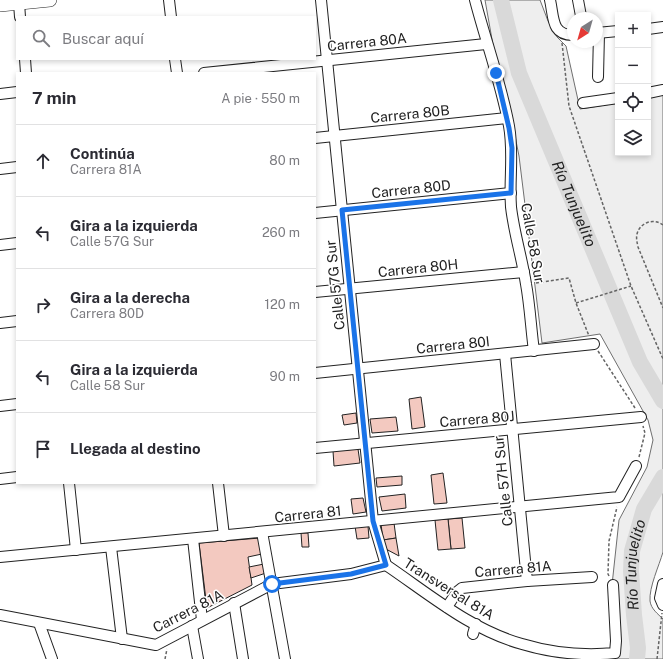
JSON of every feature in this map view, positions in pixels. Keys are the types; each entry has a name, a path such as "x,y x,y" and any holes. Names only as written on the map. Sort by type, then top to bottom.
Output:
{"main road":[{"path":"0,5 50,0"}],"street":[{"path":"169,0 171,16"},
{"name":"Calle 57G Sur","path":"321,0 373,521 386,565"},
{"name":"Calle 58 Sur","path":"475,0 507,118 512,148 511,193 515,235 524,272 534,350"},
{"path":"550,0 556,27 561,33 567,35"},
{"path":"578,0 580,12"},
{"path":"19,3 20,16"},
{"path":"651,29 663,28"},
{"path":"603,32 615,31"},
{"name":"Carrera 80A","path":"213,72 486,44"},
{"path":"598,48 598,77"},
{"path":"25,60 26,72"},
{"path":"175,60 177,72"},
{"path":"651,92 663,90"},
{"path":"0,94 16,92"},
{"path":"583,103 615,98"},
{"name":"Carrera 80B","path":"316,138 507,118"},
{"path":"0,169 16,167"},
{"name":"Carrera 80D","path":"316,213 511,193"},
{"path":"0,245 16,243"},
{"name":"Carrera 80H","path":"316,292 524,272"},
{"path":"0,323 16,321"},
{"name":"Carrera 80I","path":"316,373 594,344"},
{"name":"Calle 57H Sur","path":"505,354 527,581"},
{"path":"0,406 16,404"},
{"name":"Carrera 80J","path":"316,448 641,417"},
{"path":"619,497 636,466"},
{"path":"0,479 16,477"},
{"path":"69,484 76,550"},
{"path":"218,484 224,536"},
{"name":"Carrera 81","path":"0,557 619,497"},
{"path":"262,532 285,659"},
{"path":"193,539 202,620"},
{"path":"111,547 122,639"},
{"name":"Transversal 81A","path":"386,565 447,607 474,629 495,634 523,645 567,654 615,653 614,585"},
{"name":"Carrera 81A","path":"0,615 156,645 272,584 351,574 386,565"},
{"name":"Carrera 81A","path":"447,607 457,592 462,588 527,581 592,577"},
{"path":"663,584 660,598 663,605"},
{"path":"234,603 243,659"},
{"path":"39,623 52,659"},
{"path":"192,626 198,659"}],"path":[{"path":"561,33 568,106 631,286 663,359"},
{"path":"663,225 652,220 642,226 638,232 637,239 638,247 663,308"},
{"path":"526,285 568,278 589,335 641,417 645,433 636,466"},
{"path":"576,303 631,286"},
{"path":"614,585 608,574 609,541 619,497"},
{"path":"657,659 663,605"}],"shaded area":[{"path":"485,0 540,0 548,21 557,37 566,46 580,109 615,103 615,156 651,156 651,97 663,95 663,552 653,583 650,601 653,609 663,619 663,659 614,659 612,585 619,520 647,467 653,440 648,420 600,334 542,343 519,156 511,116 498,73"}],"building":[{"path":"421,397 425,427 412,429 409,399"},
{"path":"356,413 357,423 344,425 342,415"},
{"path":"396,417 398,431 372,433 370,419"},
{"path":"358,449 360,463 334,466 333,451"},
{"path":"443,473 447,503 434,504 431,475"},
{"path":"402,476 402,485 377,487 376,478"},
{"path":"405,494 406,508 382,511 379,497"},
{"path":"363,498 366,512 353,514 351,499"},
{"path":"462,518 465,548 451,549 448,519"},
{"path":"448,519 451,549 438,550 435,520"},
{"path":"394,523 396,538 383,540 381,524"},
{"path":"355,526 368,526 369,538 357,539"},
{"path":"301,533 308,533 309,547 302,547"},
{"path":"260,538 262,554 248,557 252,585 207,608 199,543"},
{"path":"396,538 399,556 384,548 383,540"},
{"path":"264,564 266,573 251,578 249,567"}],"waterway":[{"name":"Río Tunjuelito","path":"501,0 519,73 640,362 663,401"},
{"name":"Río Tunjuelito","path":"637,659 638,648 631,571 632,551 644,509 663,477"}],"route":[{"path":"272,584 351,574 386,565 373,521 342,210 511,193 512,148 507,118 496,73"}]}
